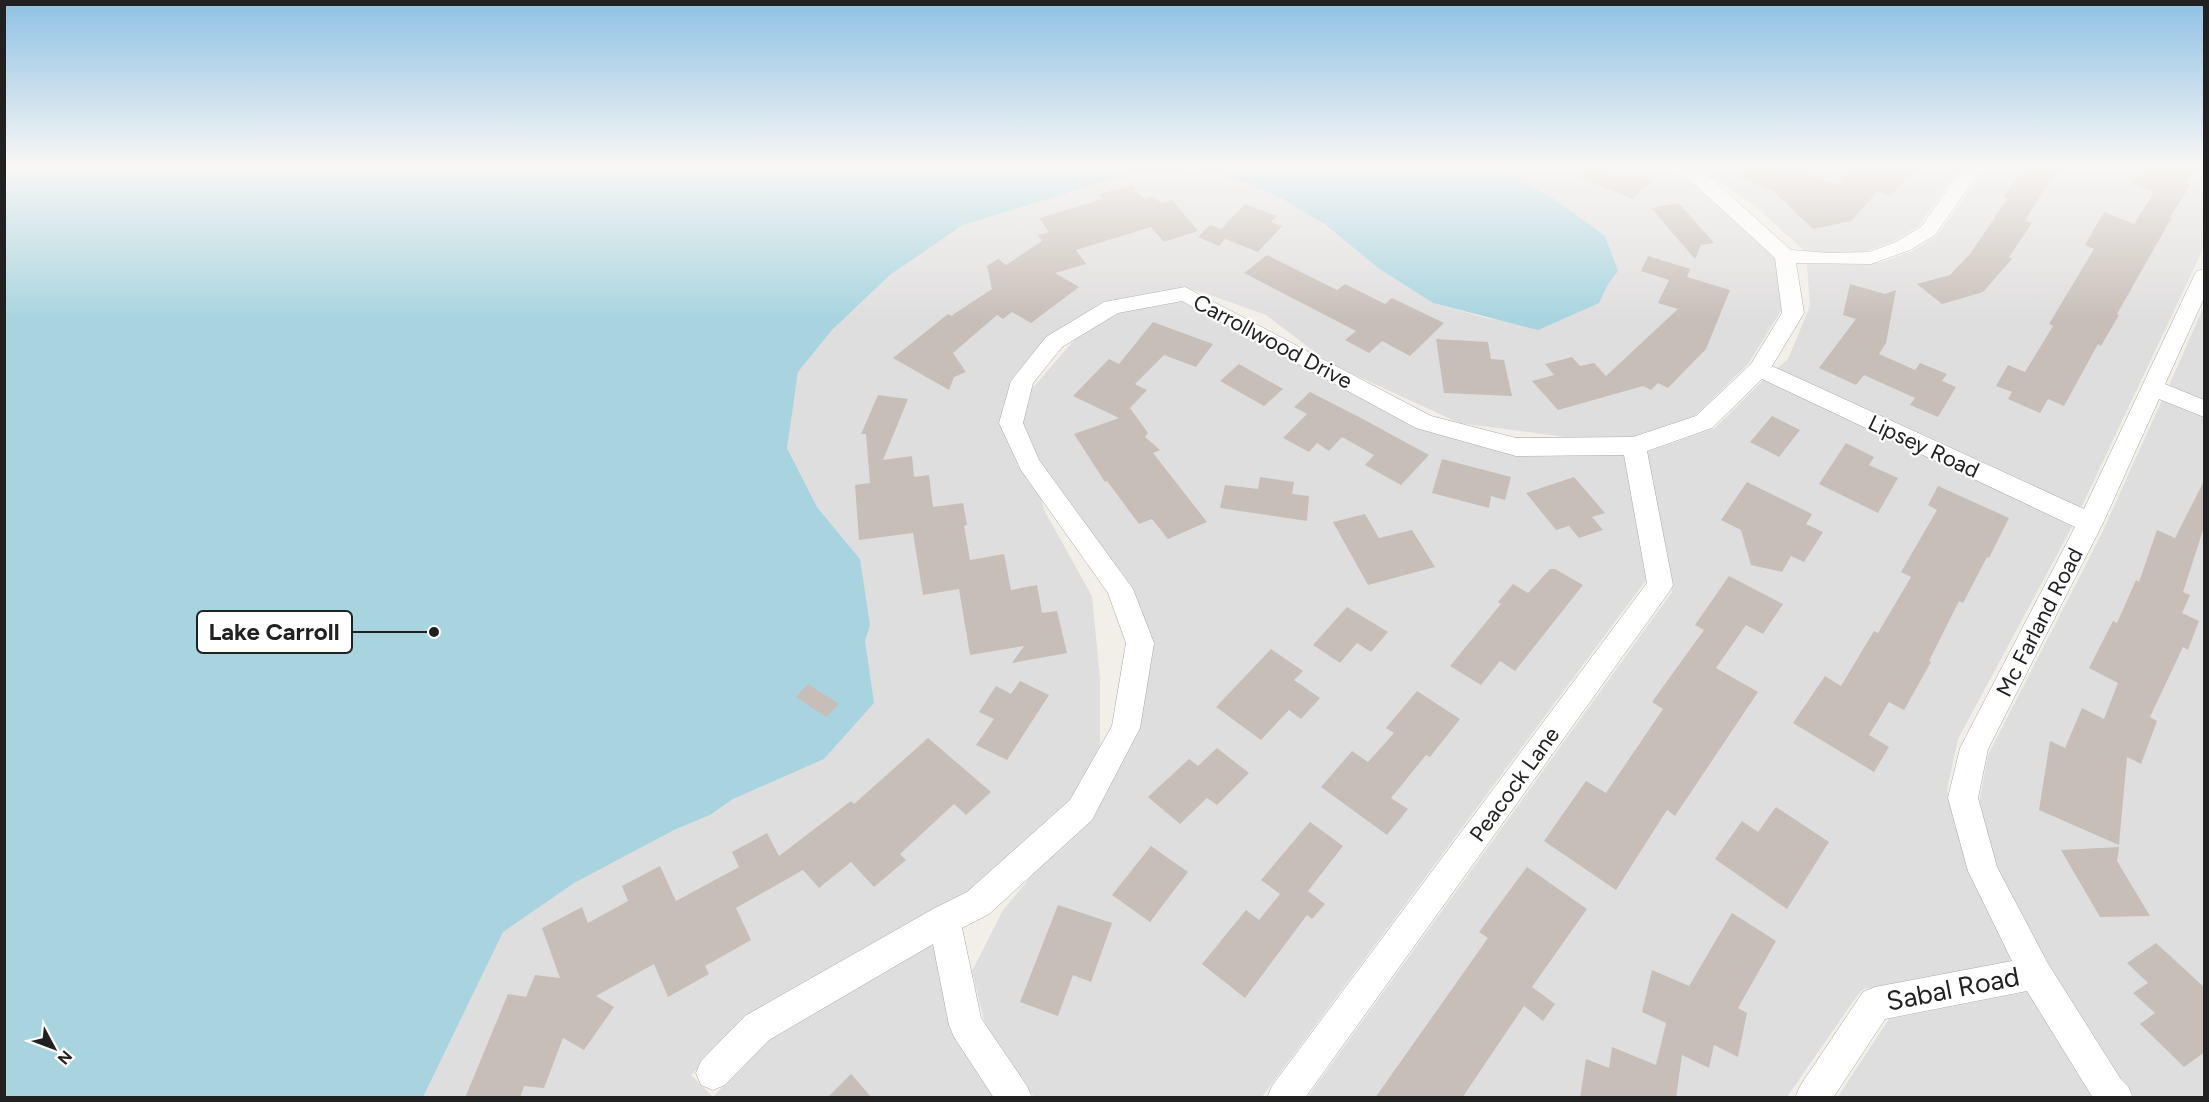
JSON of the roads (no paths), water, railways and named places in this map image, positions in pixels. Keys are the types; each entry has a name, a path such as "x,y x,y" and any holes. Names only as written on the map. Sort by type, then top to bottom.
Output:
{"street":[{"path":"1746,216 1785,256 1829,259 1871,258 1903,246 1928,231 1938,216"},
{"name":"Carrollwood Drive","path":"713,1073 756,1028 944,920 978,903 1081,810 1126,728 1140,643 1120,589 1029,464 1011,423 1022,381 1054,342 1112,307 1185,294 1424,422 1516,447 1634,446 1704,422 1758,369 1793,313 1785,256"},
{"name":"Mc Farland Road","path":"2116,1098 2035,973 1983,871 1963,798 1974,748 2090,523 2205,276"},
{"name":"Lipsey Road","path":"1758,369 2090,523"},
{"path":"2153,388 2205,409"},
{"name":"Peacock Lane","path":"1284,1098 1660,585 1634,446"},
{"path":"944,920 966,1025 1015,1098"},
{"name":"Sabal Road","path":"1812,1098 1875,1004 2035,973"}],"water":[{"path":"5,216 991,216 963,225 890,275 832,330 798,372 787,448 817,507 860,559 870,625 865,641 874,703 824,759 733,799 710,815 674,830 574,883 503,932 423,1097 5,1098"},
{"path":"1311,216 1578,216 1605,236 1618,271 1608,284 1599,303 1538,330 1433,303 1378,268"}],"place":[{"name":"Lake Carroll","path":"434,632"}]}
